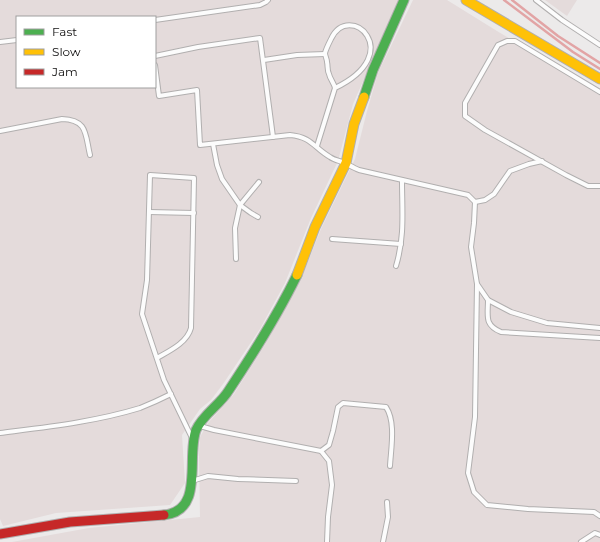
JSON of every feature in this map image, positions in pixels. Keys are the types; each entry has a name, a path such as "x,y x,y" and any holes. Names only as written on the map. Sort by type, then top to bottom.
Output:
{"street":[{"path":"0,534 70,522 172,514 178,511 188,500 191,490 193,440 196,431 228,392 285,299 297,274 315,227 346,163 354,124 373,70 404,0"},
{"path":"466,0 600,79"}],"lane":[{"path":"156,20 260,5 268,0"},
{"path":"536,0 562,20 600,45"},
{"path":"317,146 335,88 329,75 325,54 335,30 352,22 362,26 367,32 372,44 369,58 362,69 355,76 346,83 335,88"},
{"path":"156,56 198,47 260,38 273,137"},
{"path":"0,42 16,40"},
{"path":"600,92 515,41 507,40 498,45 465,103 465,116 485,130 588,186 600,186"},
{"path":"264,60 297,55 325,54"},
{"path":"156,74 159,96 196,90 200,145 273,137 297,136 306,139 317,146 330,158 346,163 359,170 468,195 475,202 471,247 477,284 475,417 468,473 474,492 487,505 528,509 594,512 600,516"},
{"path":"0,131 62,118 77,120 84,129 90,155"},
{"path":"213,144 217,165 222,179 240,205 258,217"},
{"path":"475,202 485,200 494,194 510,171 529,164 542,162"},
{"path":"157,358 190,334 194,178 150,175 147,280 142,314 157,358 171,394 193,440"},
{"path":"396,266 401,244 403,215 402,180"},
{"path":"236,260 235,228 240,205 259,182"},
{"path":"149,212 194,213"},
{"path":"332,239 401,244"},
{"path":"477,284 488,300 511,312 547,323 600,328"},
{"path":"488,300 488,322 493,328 501,332 600,338"},
{"path":"0,433 67,424 107,416 141,407 171,394"},
{"path":"321,451 329,445 338,407 344,403 386,407 391,414 392,433 390,466"},
{"path":"199,426 321,451 329,461 332,485 327,542"},
{"path":"191,481 208,476 238,479 296,481"},
{"path":"382,542 388,517 387,502"},
{"path":"582,542 595,533 600,535"}],"shaded area":[{"path":"0,0 399,0 353,104 338,161 311,218 285,283 260,329 223,384 211,400 200,409 182,435 185,483 170,505 56,513 3,526 0,519"},
{"path":"413,0 447,0 600,92 600,542 12,542 89,528 200,517 200,437 208,423 234,394 266,343 301,279 321,229 355,159 378,73"},
{"path":"545,0 577,0 567,16"}],"waterway":[{"path":"504,0 573,52 600,69"},
{"path":"512,0 558,36 600,63"}],"traffic: fast":[{"path":"364,97 373,70 404,0"},
{"path":"164,515 177,511 185,504 190,493 192,481 193,441 199,424 221,400 238,376 290,290 297,275"}],"traffic: slow":[{"path":"466,0 600,79"},
{"path":"297,275 315,227 346,163 354,124 364,97"}],"traffic: jam":[{"path":"0,534 70,522 164,515"}]}
